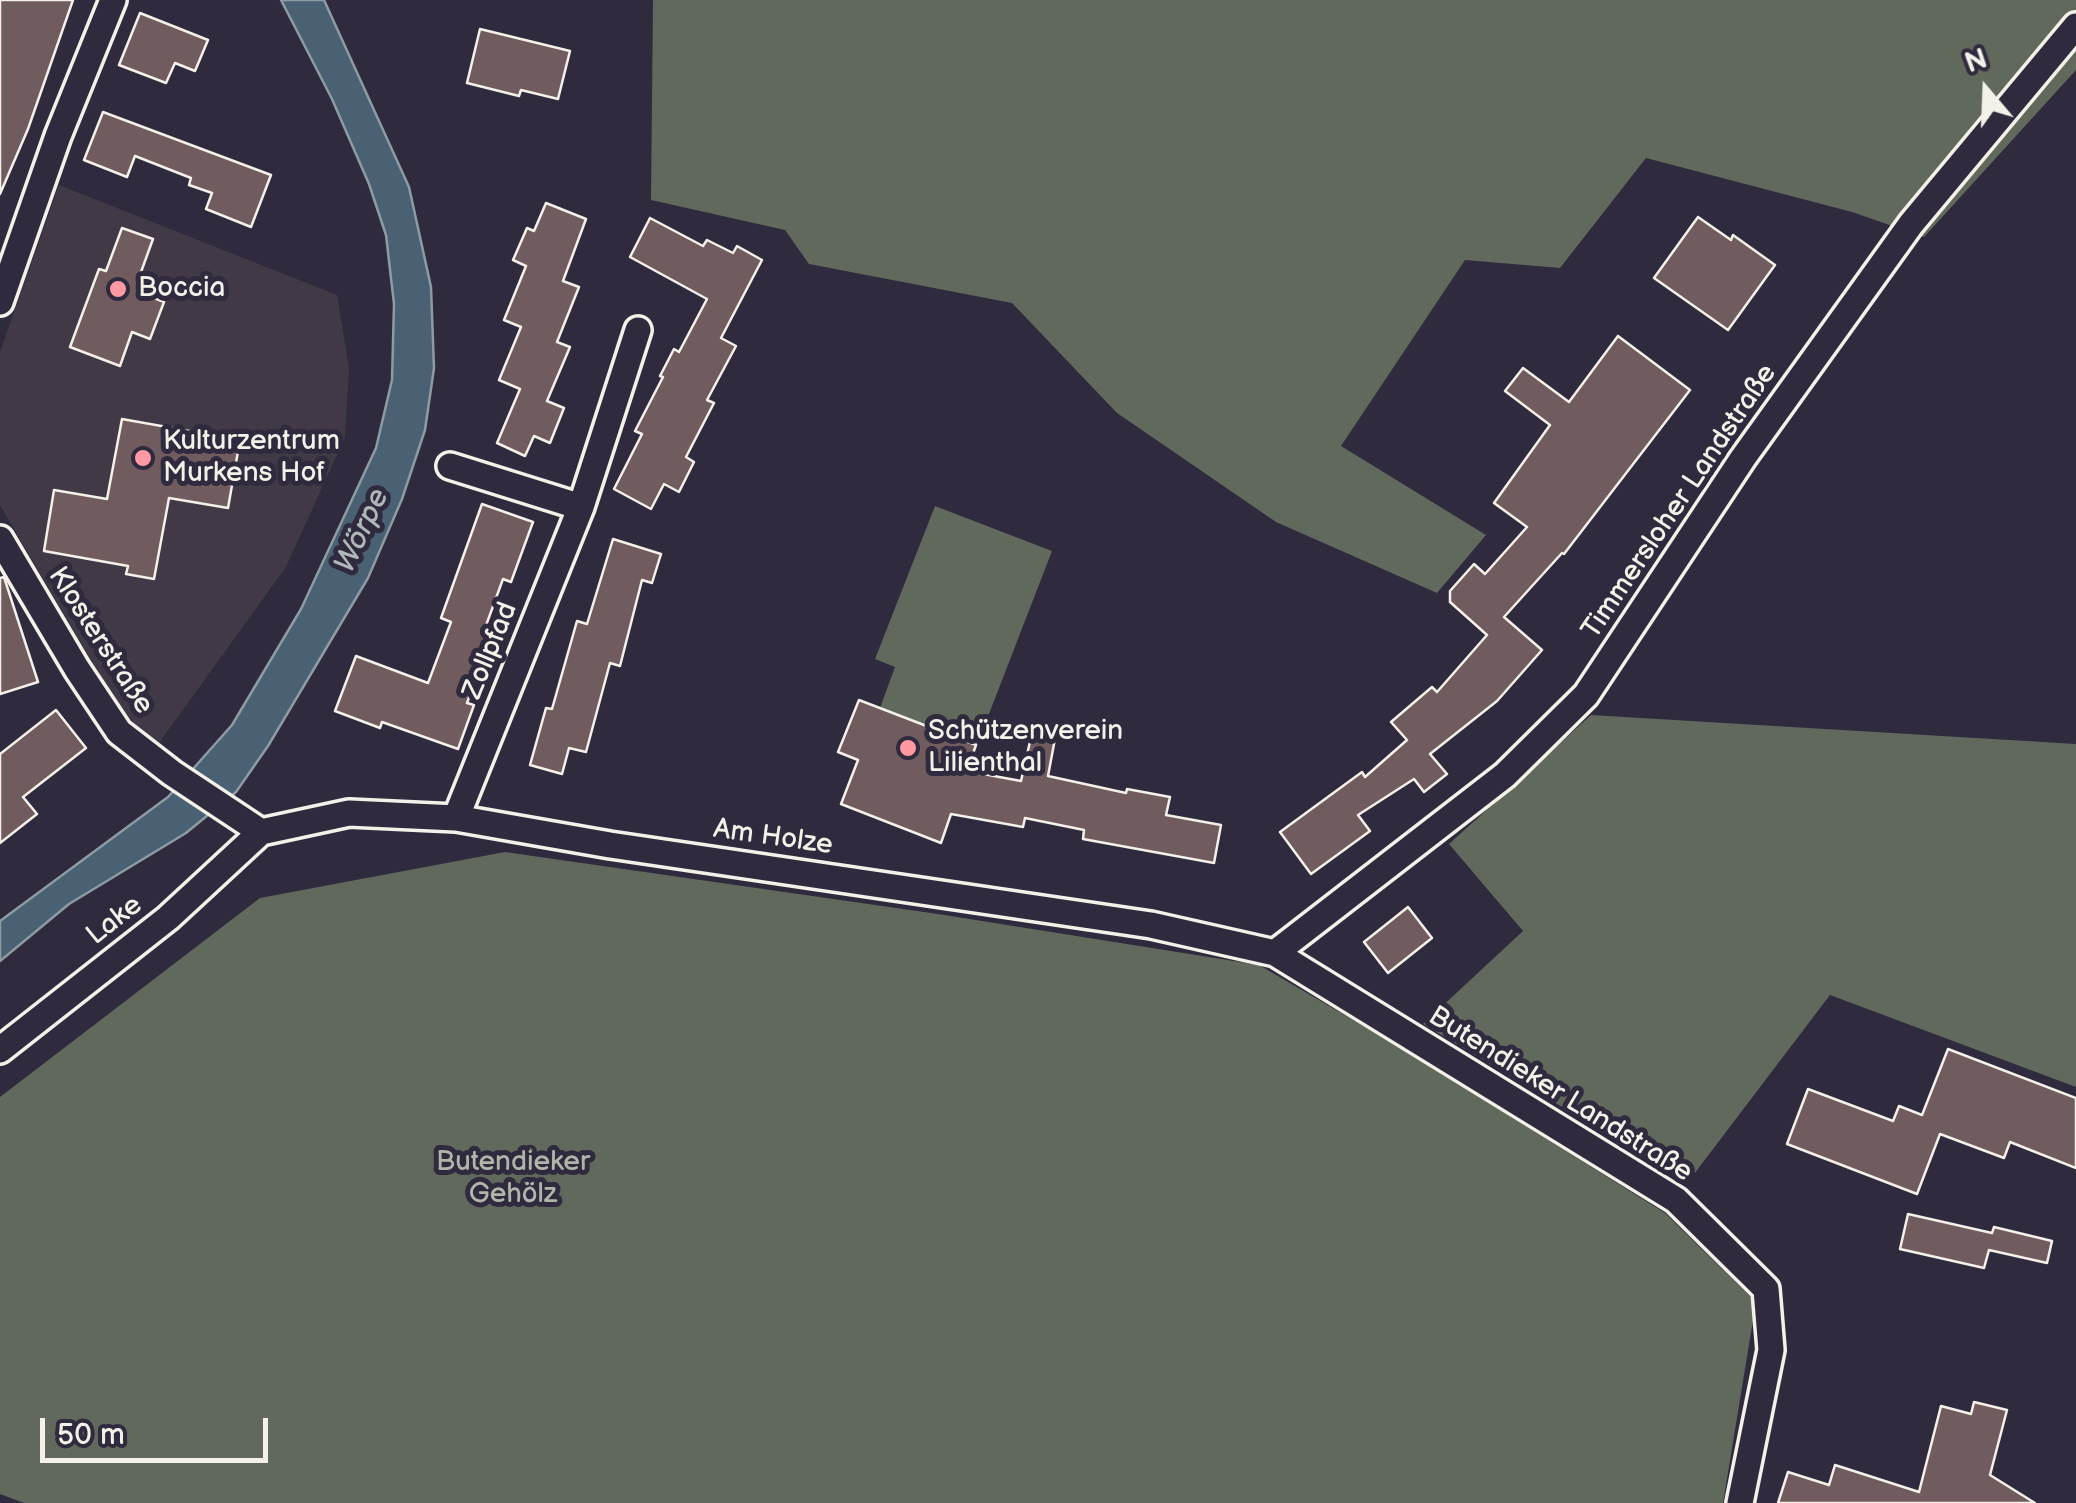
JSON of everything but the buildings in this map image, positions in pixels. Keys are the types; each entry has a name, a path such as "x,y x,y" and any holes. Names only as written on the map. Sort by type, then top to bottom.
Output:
{"street":[{"path":"0,302 58,136 113,0"},
{"name":"Timmersloher Landstraße","path":"1275,953 1505,775 1586,694 1764,428 1911,224 2076,26"},
{"name":"Zollpfad","path":"456,818 580,507 638,330"},
{"path":"450,466 580,507"},
{"name":"Klosterstraße","path":"0,539 118,732 172,774 261,832"},
{"name":"Am Holze","path":"261,832 349,814 456,818 1151,925 1275,953"},
{"name":"Lake","path":"0,1050 168,918 261,832"},
{"name":"Butendieker Landstraße","path":"1275,953 1676,1200 1766,1289 1771,1350 1740,1503"}],"shaded area":[{"path":"59,185 337,295 349,368 345,437 286,567 159,743 139,730 109,691 0,505 0,352"}],"green space":[{"path":"653,0 2076,0 2076,70 1924,237 1852,212 1646,158 1560,268 1465,260 1341,446 1486,535 1437,593 1276,522 1117,413 1012,303 809,264 785,230 651,200"},
{"path":"935,506 1052,551 977,745 880,708 895,667 875,659"},
{"path":"1591,715 2076,744 2076,1087 1830,995 1688,1182 1423,1024 1523,931 1449,844"},
{"name":"Butendieker Gehölz","path":"505,852 1259,965 1391,1042 1665,1213 1756,1302 1723,1503 24,1503 0,1494 0,1097 260,898"}],"water":[{"name":"Wörpe","path":"281,0 324,0 409,187 431,287 434,368 425,430 402,499 368,578 268,746 236,792 186,833 69,904 0,961 0,921 168,797 232,725 301,609 376,448 392,380 394,304 386,235 369,184 332,99"}],"place":[{"name":"Boccia","path":"118,289"},
{"name":"Kulturzentrum Murkens Hof","path":"143,458"},
{"name":"Schützenverein Lilienthal","path":"908,748"}]}
